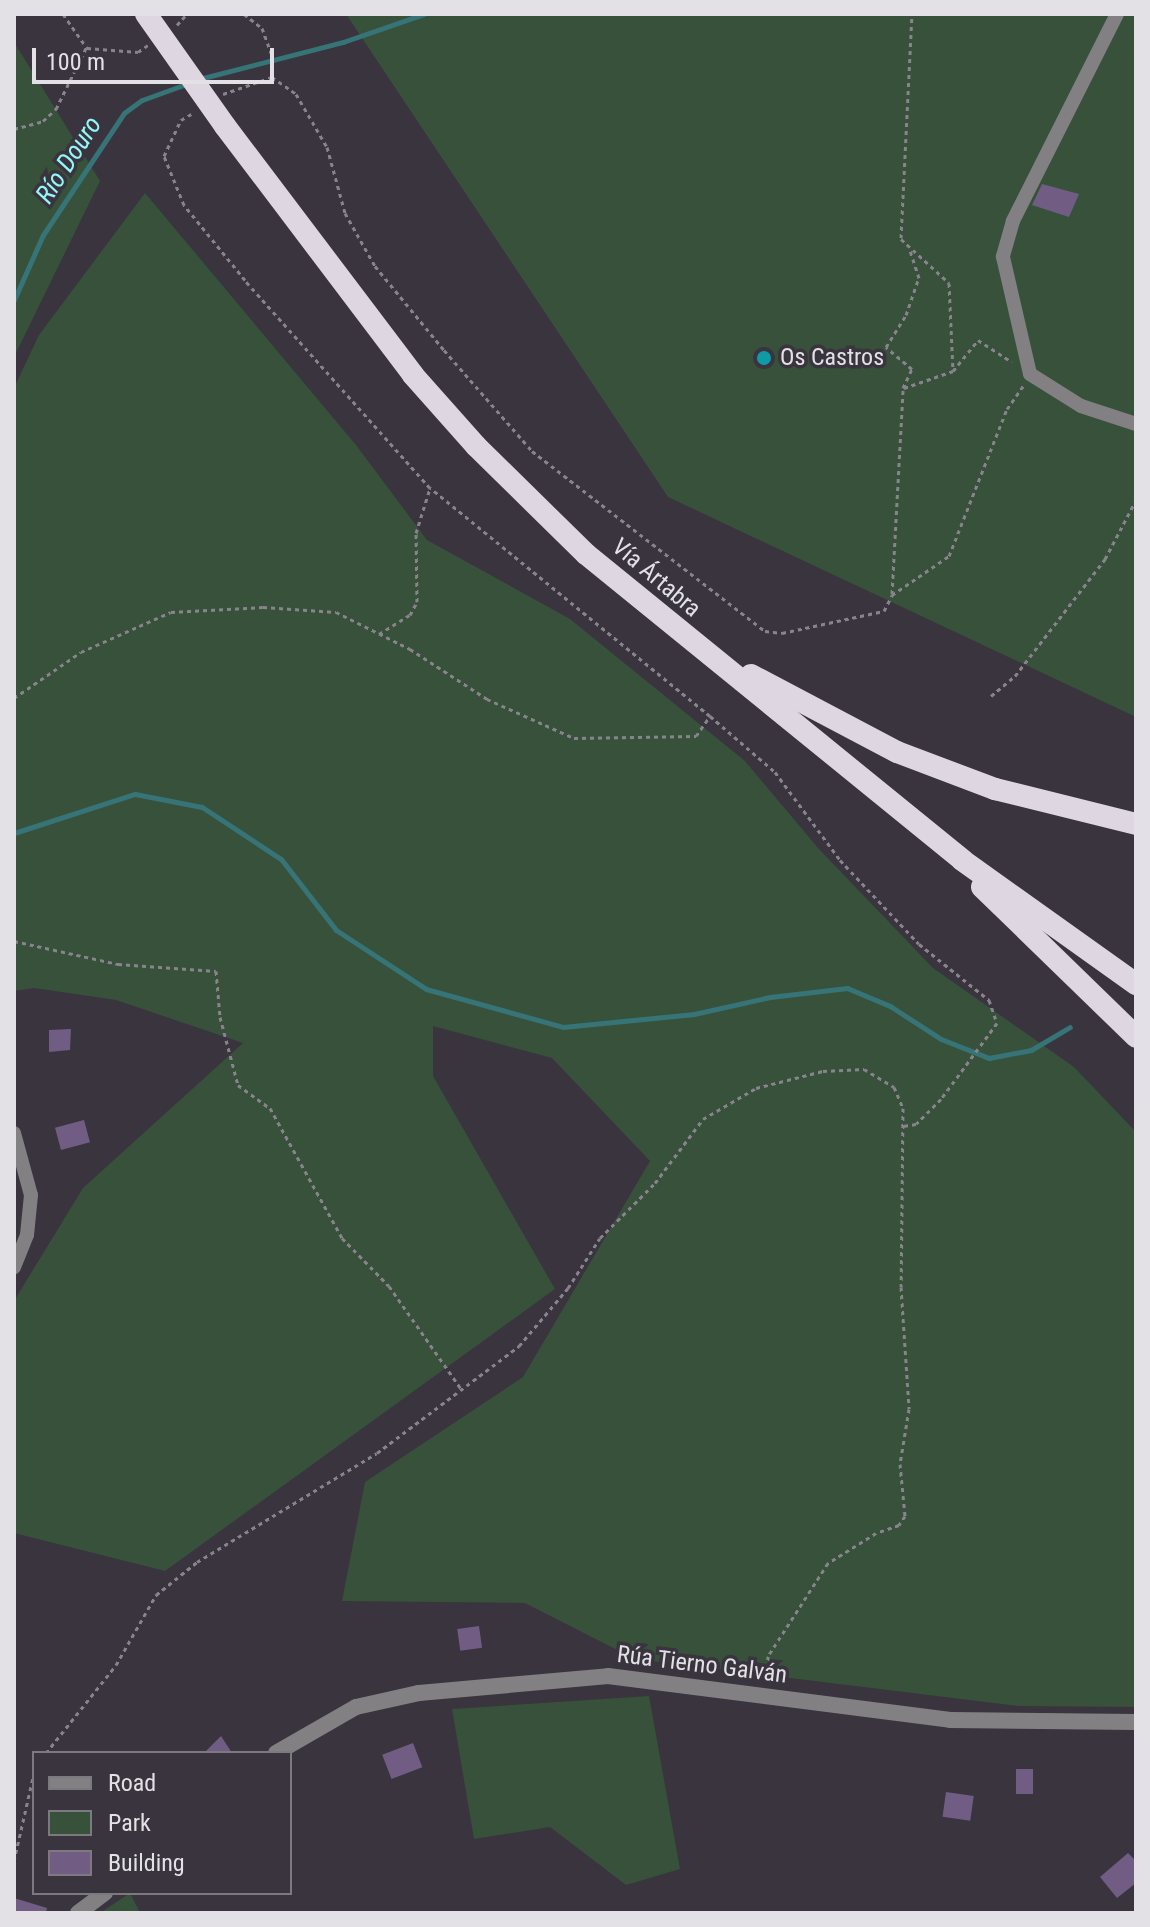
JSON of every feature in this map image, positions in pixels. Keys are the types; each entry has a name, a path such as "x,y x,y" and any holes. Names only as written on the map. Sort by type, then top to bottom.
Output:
{"highway":[{"name":"Vía Ártabra","path":"146,14 225,126 413,375 476,446 634,594 962,860 1136,984"},
{"path":"634,594 744,671 897,752 995,789 1136,824"},
{"path":"962,860 983,888 1136,1037"}],"street":[{"path":"1117,14 1013,221 1003,257 1030,374 1081,406 1136,424"},
{"path":"14,1133 31,1195 27,1235 14,1268"},
{"name":"Rúa Tierno Galván","path":"279,1751 356,1707 495,1683 608,1676 950,1720 1136,1722"},
{"path":"78,1913 102,1895"}],"path":[{"path":"63,14 87,48"},
{"path":"184,21 187,14"},
{"path":"244,14 262,28 272,55 272,77"},
{"path":"272,77 296,94 327,147 345,213 375,266 532,451 578,489 688,566 765,631 782,633 884,611 892,595 903,388 912,369 886,347 906,315 919,278 916,258 901,239 912,14"},
{"path":"87,48 138,52"},
{"path":"14,129 43,121 56,109 87,48"},
{"path":"221,95 272,77"},
{"path":"195,112 181,120 164,156 184,205 430,488 775,772 840,860 919,944 989,1000 997,1023 941,1099 916,1124 903,1126"},
{"path":"901,239 949,283 953,371"},
{"path":"892,595 949,556 1007,409 1030,374 978,340 953,371 903,388"},
{"path":"379,634 410,615 417,602 416,533 430,488"},
{"path":"991,696 1015,676 1105,559 1136,500"},
{"path":"14,698 81,652 171,612 263,607 336,612 379,634 487,699 574,738 696,736 710,716"},
{"path":"14,941 118,964 216,971 220,1017 238,1085 270,1108 342,1238 389,1286 461,1389"},
{"path":"48,1751 116,1665 156,1595 197,1562 377,1453 519,1346 568,1288 600,1238 655,1183 703,1119 756,1088 823,1071 864,1069 894,1087 903,1126 901,1287 909,1409 900,1464 905,1516 899,1525 876,1533 828,1563 768,1656 766,1697"},
{"path":"14,1861 32,1782"}],"green space":[{"path":"346,14 1136,14 1136,717 668,497"},
{"path":"14,42 100,181 14,357"},
{"path":"145,193 356,445 427,540 570,619 745,761 818,848 933,968 1074,1067 1136,1132 1136,1707 1019,1706 635,1659 525,1603 342,1601 365,1482 523,1377 650,1161 552,1058 433,1026 433,1076 555,1289 165,1571 14,1533 14,1301 83,1188 243,1043 116,1000 34,988 14,991 14,388 39,335"},
{"path":"649,1696 680,1869 626,1885 550,1827 474,1839 452,1709"},
{"path":"131,1895 140,1913 100,1913"}],"building":[{"path":"1042,184 1079,194 1069,217 1032,205"},
{"path":"71,1029 70,1050 49,1052 49,1030"},
{"path":"84,1120 90,1142 61,1150 55,1128"},
{"path":"479,1626 482,1648 460,1651 457,1629"},
{"path":"221,1736 231,1751 206,1751"},
{"path":"413,1743 422,1767 392,1779 382,1755"},
{"path":"1016,1769 1033,1769 1033,1794 1016,1794"},
{"path":"946,1792 974,1796 970,1821 943,1817"},
{"path":"1128,1853 1136,1861 1136,1883 1117,1898 1100,1877"},
{"path":"14,1898 47,1908 46,1913 14,1913"}],"waterway":[{"name":"Río Douro","path":"199,79 343,42 424,14"},
{"name":"Río Douro","path":"14,300 43,235 124,113 142,100 189,83"},
{"path":"14,833 135,794 202,807 281,859 336,930 426,989 563,1027 694,1014 770,997 847,988 890,1006 941,1039 989,1058 1031,1050 1070,1027"}],"place":[{"name":"Os Castros","path":"764,358"}]}
